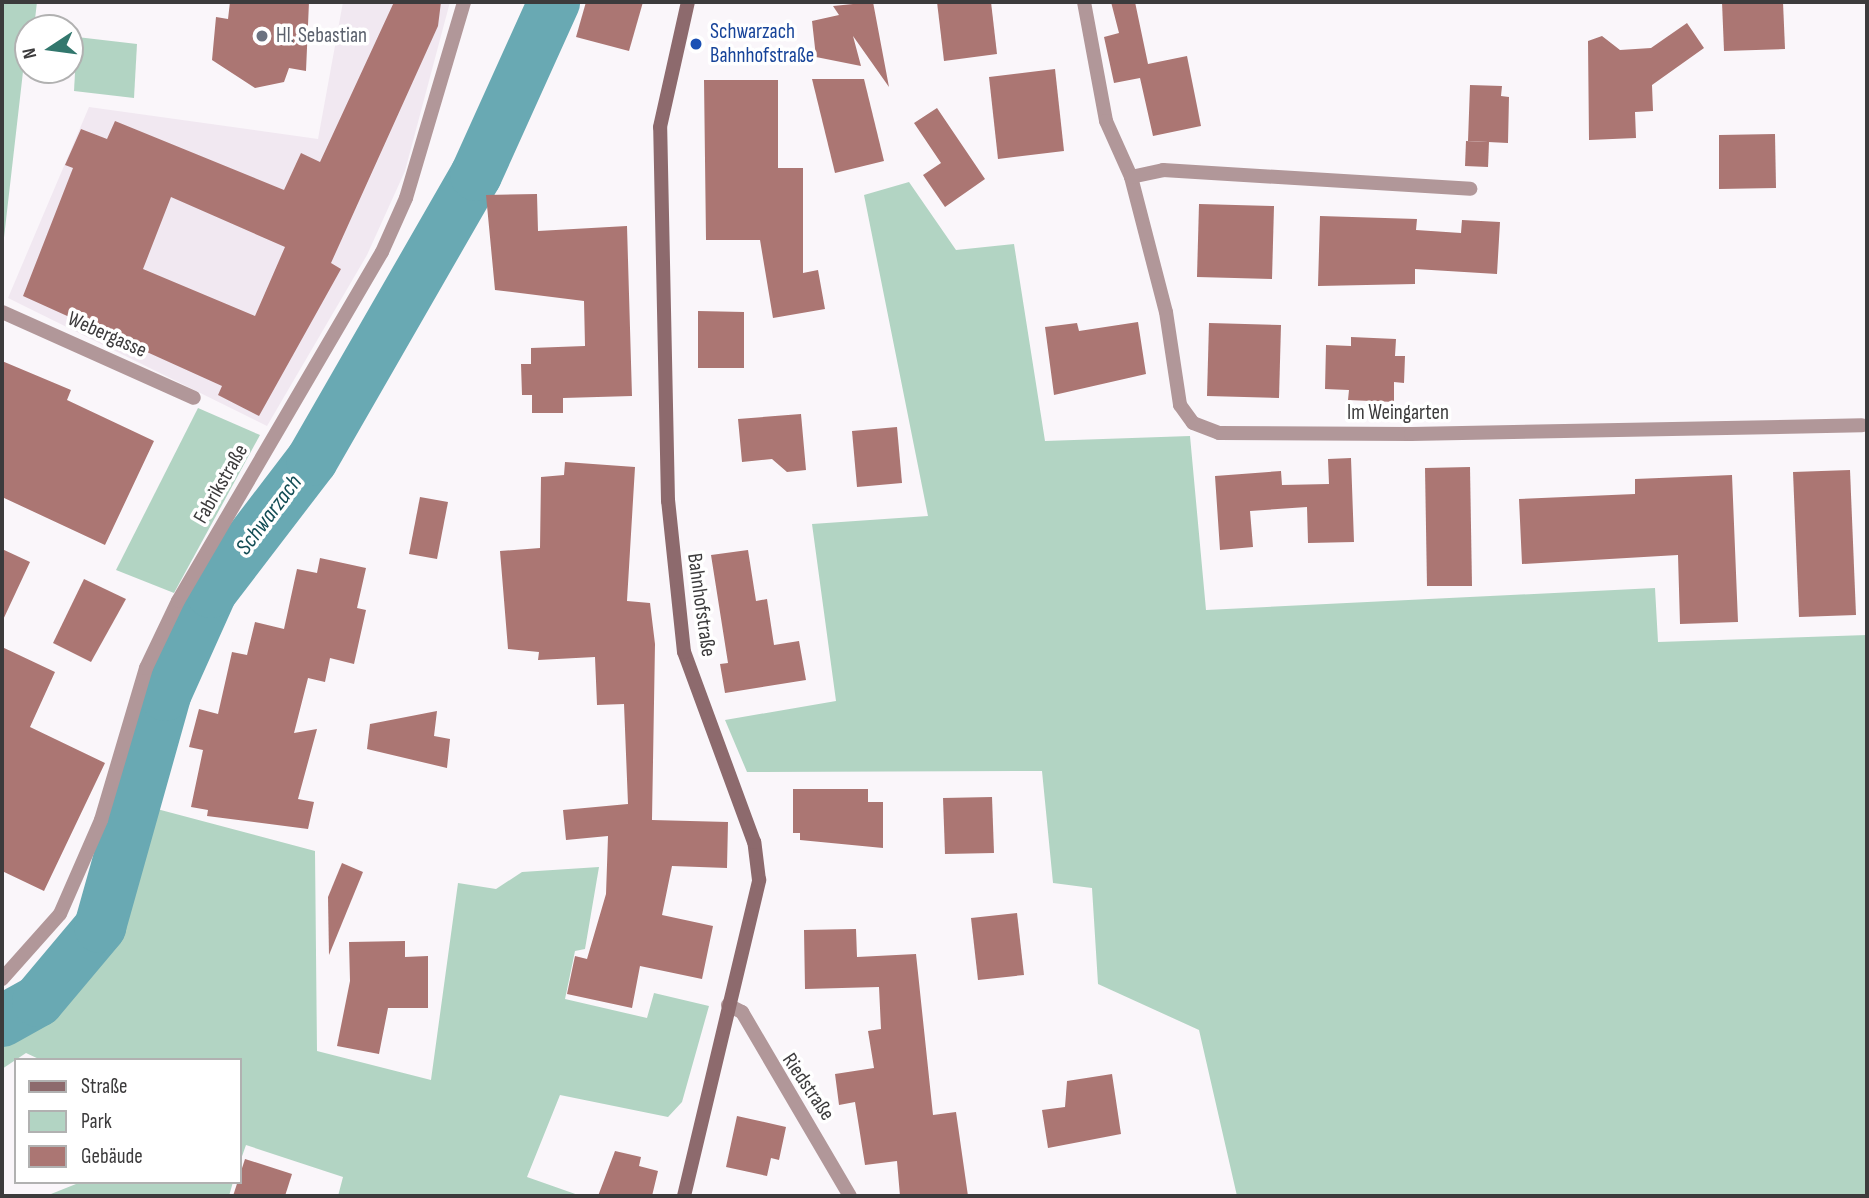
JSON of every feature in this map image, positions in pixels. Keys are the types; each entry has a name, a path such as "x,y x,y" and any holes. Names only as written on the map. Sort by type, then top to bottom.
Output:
{"street":[{"name":"Fabrikstraße","path":"2,979 60,914 101,820 146,668 178,601 382,252 406,198 464,2"},
{"name":"Bahnhofstraße","path":"684,1196 728,1005 753,921 759,867 684,652 667,500 660,127 669,65 688,2"},
{"name":"Im Weingarten","path":"1084,2 1107,121 1131,177 1166,312 1180,405 1193,423 1219,433 1861,425"},
{"path":"1131,177 1163,170 1470,190"},
{"name":"Webergasse","path":"2,312 194,398"},
{"name":"Riedstraße","path":"728,1005 742,1012 850,1196"}],"shaded area":[{"path":"343,2 450,2 405,171 367,255 267,426 8,298 89,107 318,139"}],"green space":[{"path":"2,2 37,2 36,14 14,14 14,84 22,84 2,255"},
{"path":"84,38 137,44 134,98 74,91 74,84 84,84"},
{"path":"909,182 956,250 1014,244 1045,441 1190,436 1206,610 1655,588 1658,642 1867,635 1867,1196 1237,1196 1199,1030 1098,984 1092,888 1053,883 1042,771 747,772 725,720 836,701 812,524 928,516 864,195"},
{"path":"198,408 260,435 174,593 116,570"},
{"path":"157,809 315,851 317,1051 431,1080 458,883 496,889 522,872 599,867 585,949 575,951 565,999 647,1018 654,993 709,1006 682,1102 668,1117 560,1095 527,1177 581,1196 338,1196 343,1177 246,1145 242,1156 242,1058 37,1058 26,1053 14,1058 14,1061 2,1069 2,1045 53,1015 115,940"},
{"path":"76,1184 232,1184 229,1196 46,1196"}],"building":[{"name":"Hl. Sebastian","path":"230,2 309,2 306,71 289,68 284,82 255,88 212,60 216,17 228,19"},
{"path":"394,2 441,2 438,26 331,263 341,269 259,416 218,395 222,386 23,296 73,168 65,165 81,129 107,139 115,121 284,190 301,153 320,162","holes":["171,197 285,247 255,316 143,269"]},
{"path":"586,2 643,2 629,51 576,37"},
{"path":"873,2 889,87 853,36 861,66 816,57 812,21 839,15 833,6"},
{"path":"937,2 991,2 997,54 944,61"},
{"path":"1111,2 1135,2 1148,64 1187,56 1201,126 1153,136 1140,78 1114,83 1104,37 1119,33"},
{"path":"1722,2 1783,2 1785,49 1724,51"},
{"path":"1687,23 1704,48 1652,85 1653,111 1635,112 1636,138 1589,140 1588,41 1602,36 1620,50 1651,48"},
{"path":"1055,69 1064,151 998,159 989,77"},
{"path":"812,79 864,79 884,161 835,173"},
{"path":"704,80 778,80 778,168 803,168 803,273 818,270 825,309 773,318 760,240 706,240"},
{"path":"1470,85 1502,86 1501,96 1509,97 1508,143 1468,141"},
{"path":"937,108 985,179 945,207 923,175 941,163 914,123"},
{"path":"1775,134 1776,188 1719,189 1719,135"},
{"path":"1466,141 1489,142 1488,167 1465,166"},
{"path":"537,194 538,231 627,226 632,396 563,398 563,413 532,413 532,395 522,395 521,364 531,364 531,348 585,346 584,301 495,290 486,195"},
{"path":"1199,204 1274,206 1272,279 1197,277"},
{"path":"1320,216 1417,219 1416,230 1461,233 1462,220 1500,222 1497,274 1415,269 1415,284 1318,286"},
{"path":"698,311 744,312 744,368 698,368"},
{"path":"1138,322 1146,374 1054,395 1045,327 1077,323 1079,331"},
{"path":"1209,323 1281,325 1279,398 1207,396"},
{"path":"1351,337 1396,339 1395,356 1405,356 1404,383 1394,382 1394,402 1348,400 1349,390 1325,389 1326,345 1351,346"},
{"path":"2,361 71,390 67,400 154,441 105,545 2,497"},
{"path":"801,414 806,470 787,472 772,459 742,462 738,419"},
{"path":"897,427 902,483 857,487 852,431"},
{"path":"1351,458 1354,542 1308,543 1307,507 1250,511 1253,547 1220,550 1215,476 1281,471 1282,485 1329,484 1328,459"},
{"path":"565,462 635,467 627,601 650,603 655,644 652,820 728,822 727,868 672,866 662,915 713,926 702,979 640,966 632,1008 567,994 575,956 587,959 606,894 608,836 566,840 563,810 628,804 624,704 597,705 595,657 538,660 539,652 508,649 500,551 540,548 541,477 564,475"},
{"path":"1470,467 1472,586 1427,586 1425,468"},
{"path":"1850,470 1856,615 1799,617 1793,472"},
{"path":"1732,475 1738,622 1680,624 1678,555 1522,564 1519,499 1635,494 1635,479"},
{"path":"420,497 448,502 437,559 409,554"},
{"path":"2,549 30,562 2,622"},
{"path":"748,550 756,601 767,599 774,645 799,641 806,680 725,693 720,664 728,663 711,555"},
{"path":"320,558 366,568 357,608 366,610 354,664 330,658 325,682 308,678 294,733 317,729 298,799 314,802 308,829 207,816 208,810 191,807 203,750 189,747 199,709 218,714 232,652 247,655 255,622 284,629 297,569 317,573"},
{"path":"84,579 126,599 91,662 53,643"},
{"path":"2,647 55,672 30,727 105,763 44,891 2,871"},
{"path":"437,711 434,736 450,739 447,768 367,749 370,724"},
{"path":"793,789 868,789 868,802 883,802 883,848 800,840 800,833 793,833"},
{"path":"992,797 994,853 945,854 943,798"},
{"path":"342,863 363,872 329,955 328,897"},
{"path":"1017,913 1024,975 978,980 971,918"},
{"path":"856,929 857,957 916,954 933,1115 956,1112 968,1196 900,1196 897,1161 865,1165 855,1102 839,1105 835,1074 874,1068 868,1031 881,1029 879,987 805,989 804,930"},
{"path":"405,941 405,957 428,956 428,1008 388,1008 379,1054 337,1046 350,981 349,942"},
{"path":"1112,1074 1121,1134 1048,1148 1042,1110 1065,1107 1067,1081"},
{"path":"737,1116 786,1127 779,1160 771,1158 767,1176 726,1167"},
{"path":"615,1151 641,1157 639,1166 658,1171 652,1196 598,1196"},
{"path":"245,1159 292,1174 285,1196 233,1196 237,1184 242,1184"}],"waterway":[{"name":"Schwarzach","path":"2,1021 38,1001 100,927 165,695 211,592 312,460 476,175 554,2"}],"place":[{"name":"Hl. Sebastian","path":"262,36"},
{"name":"Schwarzach Bahnhofstraße","path":"696,44"}]}
